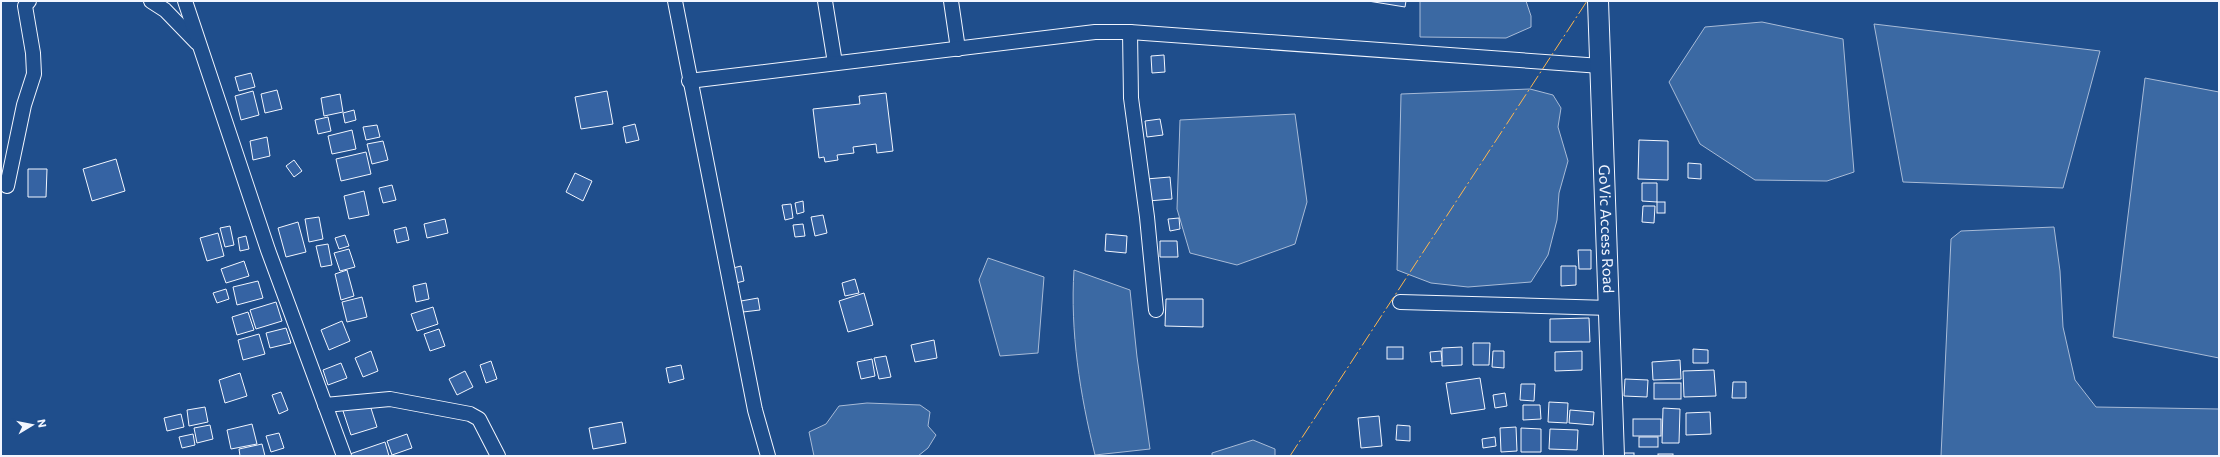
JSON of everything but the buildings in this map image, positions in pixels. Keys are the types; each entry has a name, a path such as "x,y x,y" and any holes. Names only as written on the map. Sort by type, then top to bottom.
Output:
{"main road":[{"name":"GoVic Access Road","path":"1598,1 1610,308 1614,456"}],"street":[{"path":"7,186 24,105 34,74 33,53 25,6 29,1"},
{"path":"152,1 165,10 200,46"},
{"path":"185,1 268,250 344,456"},
{"path":"675,1 689,81 755,410 768,456"},
{"path":"825,1 835,63"},
{"path":"951,1 958,49"},
{"path":"689,81 1095,32 1130,32 1601,66"},
{"path":"1130,32 1131,98 1147,217 1156,310"},
{"path":"1400,302 1610,308"},
{"path":"325,405 390,399 470,414 479,419 498,456"}],"water":[{"path":"1420,1 1526,1 1531,16 1531,27 1506,38 1420,37"},
{"path":"1762,22 1843,39 1854,172 1827,181 1755,180 1700,144 1669,82 1705,27"},
{"path":"1874,24 2100,51 2063,188 1903,182"},
{"path":"2145,78 2219,92 2219,358 2113,337"},
{"path":"1530,89 1553,95 1561,108 1558,127 1568,161 1559,193 1557,220 1548,255 1531,282 1468,287 1431,283 1397,270 1401,94"},
{"path":"1295,114 1307,202 1295,244 1237,265 1190,253 1177,209 1180,120"},
{"path":"2054,227 2060,271 2063,327 2075,380 2096,407 2219,409 2219,456 1941,456 1951,239 1961,231"},
{"path":"988,258 1044,277 1038,353 1000,356 979,280"},
{"path":"1074,270 1130,290 1137,357 1150,449 1095,455 1077,363 1073,316"},
{"path":"867,403 920,405 930,412 928,426 936,435 928,448 918,456 814,456 809,432 826,424 839,406"},
{"path":"1253,440 1275,449 1275,456 1212,456 1212,453"}],"power":[{"path":"1290,456 1587,1"}]}
